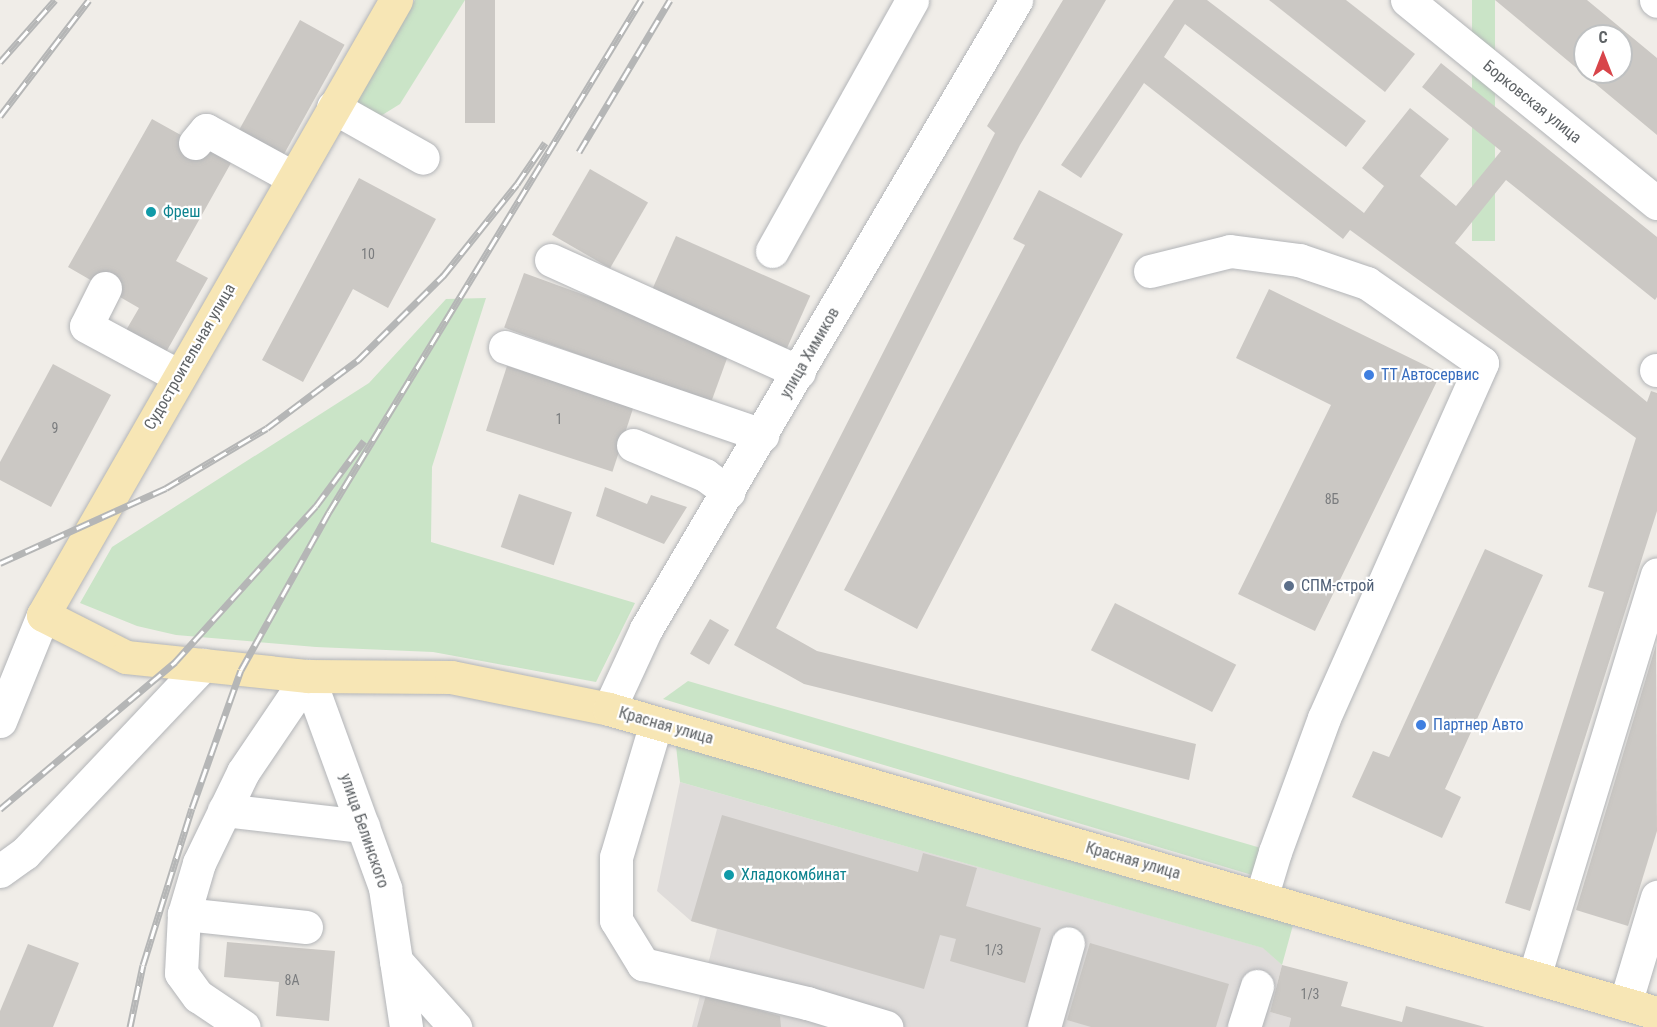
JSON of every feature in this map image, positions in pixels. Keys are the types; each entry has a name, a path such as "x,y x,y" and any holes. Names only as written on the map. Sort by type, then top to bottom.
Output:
{"main road":[{"name":"Судостроительная улица","path":"43,615 292,177 396,0"},
{"name":"Красная улица","path":"43,615 126,657 308,676 451,677 609,709 1657,1013"}],"street":[{"path":"772,251 912,0"},
{"name":"улица Химиков","path":"609,709 646,629 1016,0"},
{"name":"Борковская улица","path":"1407,0 1657,203"},
{"path":"333,107 423,158"},
{"path":"195,143 206,130 292,177"},
{"path":"1150,271 1230,251 1299,260 1367,282 1482,363 1324,718 1275,852 1261,898"},
{"path":"551,260 799,372"},
{"path":"105,288 86,326 179,376"},
{"path":"505,347 762,435"},
{"path":"633,445 705,475 728,492"},
{"path":"1534,977 1657,574"},
{"name":"Судостроительная улица","path":"0,721 43,615"},
{"path":"0,871 25,853 202,665"},
{"path":"244,1027 198,996 181,973 184,915 199,863 243,772 308,676"},
{"name":"улица Белинского","path":"308,676 385,888 406,1027"},
{"path":"656,723 616,857 616,920 643,964 804,1015 885,1027"},
{"path":"224,810 363,826"},
{"path":"1625,1004 1657,897"},
{"path":"184,915 306,927"},
{"path":"1044,1027 1068,943"},
{"path":"396,961 455,1027"},
{"path":"1244,1027 1257,986"}],"shaded area":[{"path":"680,782 1264,948 1282,965 1270,1012 1291,1018 1289,1027 692,1027 717,929 691,921 657,891"}],"green space":[{"path":"415,0 465,0 400,104 379,117 352,108"},
{"path":"1472,0 1495,0 1495,241 1472,241"},
{"path":"486,298 432,467 431,542 635,603 596,682 433,652 316,647 176,635 137,626 80,603 112,547 369,383 446,299"},
{"path":"688,681 1275,852 1252,875 663,699"},
{"path":"676,746 1293,925 1282,965 1263,948 680,782"}],"building":[{"path":"465,0 495,0 495,123 465,123"},
{"path":"1063,0 1106,0 1020,145 776,628 817,651 1196,744 1189,780 804,684 734,645 995,133 987,126"},
{"path":"1174,0 1207,0 1366,121 1346,147 1185,24 1164,57 1364,213 1384,186 1362,168 1410,108 1449,139 1420,176 1456,206 1501,151 1422,87 1441,63 1657,237 1657,297 1655,300 1506,180 1455,243 1647,402 1651,391 1657,393 1657,511 1530,911 1505,903 1604,592 1588,587 1636,438 1350,230 1343,239 1144,83 1081,178 1061,165"},
{"path":"1269,0 1346,0 1415,54 1385,92"},
{"path":"1495,0 1587,0 1616,24 1573,24 1573,65"},
{"path":"300,20 345,45 280,162 235,137"},
{"path":"1633,38 1657,58 1657,135 1596,84 1633,84"},
{"name":"Фреш","path":"152,119 231,163 176,261 208,278 165,354 125,332 139,308 68,267"},
{"path":"590,169 648,202 610,268 552,235"},
{"path":"359,178 436,219 388,308 353,289 303,382 262,360"},
{"path":"1039,190 1123,234 917,629 844,590 1025,245 1013,239"},
{"path":"676,236 810,296 787,349 652,289"},
{"path":"524,273 731,348 711,403 504,328"},
{"path":"1269,289 1441,373 1315,631 1238,594 1331,405 1236,358"},
{"path":"53,364 111,395 51,507 0,480 0,462"},
{"path":"507,366 633,407 612,472 486,431"},
{"path":"605,487 647,504 651,495 687,507 664,544 596,516"},
{"path":"519,494 572,512 554,565 501,547"},
{"path":"1485,549 1543,575 1445,789 1461,797 1442,838 1352,797 1373,751 1389,757"},
{"path":"1115,603 1236,665 1212,712 1091,650"},
{"path":"710,619 729,630 709,665 690,654"},
{"path":"1656,645 1657,831 1628,926 1576,910"},
{"path":"722,815 918,872 923,853 977,868 966,906 1041,928 1025,983 950,961 956,939 940,935 924,989 691,921"},
{"path":"227,942 335,951 329,1021 276,1016 279,982 224,977"},
{"path":"1090,943 1229,984 1216,1027 1091,1027 1067,1020"},
{"path":"28,944 79,963 53,1027 0,1027 0,1011"},
{"path":"1282,965 1348,982 1341,1006 1402,1022 1406,1006 1485,1027 1289,1027 1291,1018 1270,1012"},
{"path":"706,995 780,1016 781,1027 697,1027"}],"railway":[{"path":"0,62 55,0"},
{"path":"0,116 89,0"},
{"path":"130,1027 143,965 192,808 241,670 329,512 641,0"},
{"path":"579,152 670,0"},
{"path":"0,563 166,488 267,428 358,360 443,276 517,184 545,143"},
{"path":"0,809 175,662 316,506 364,441"}],"place":[{"name":"Фреш","path":"151,212"},
{"name":"ТТ Автосервис","path":"1369,375"},
{"name":"СПМ-строй","path":"1289,586"},
{"name":"Партнер Авто","path":"1421,725"},
{"name":"Хладокомбинат","path":"729,875"}]}
